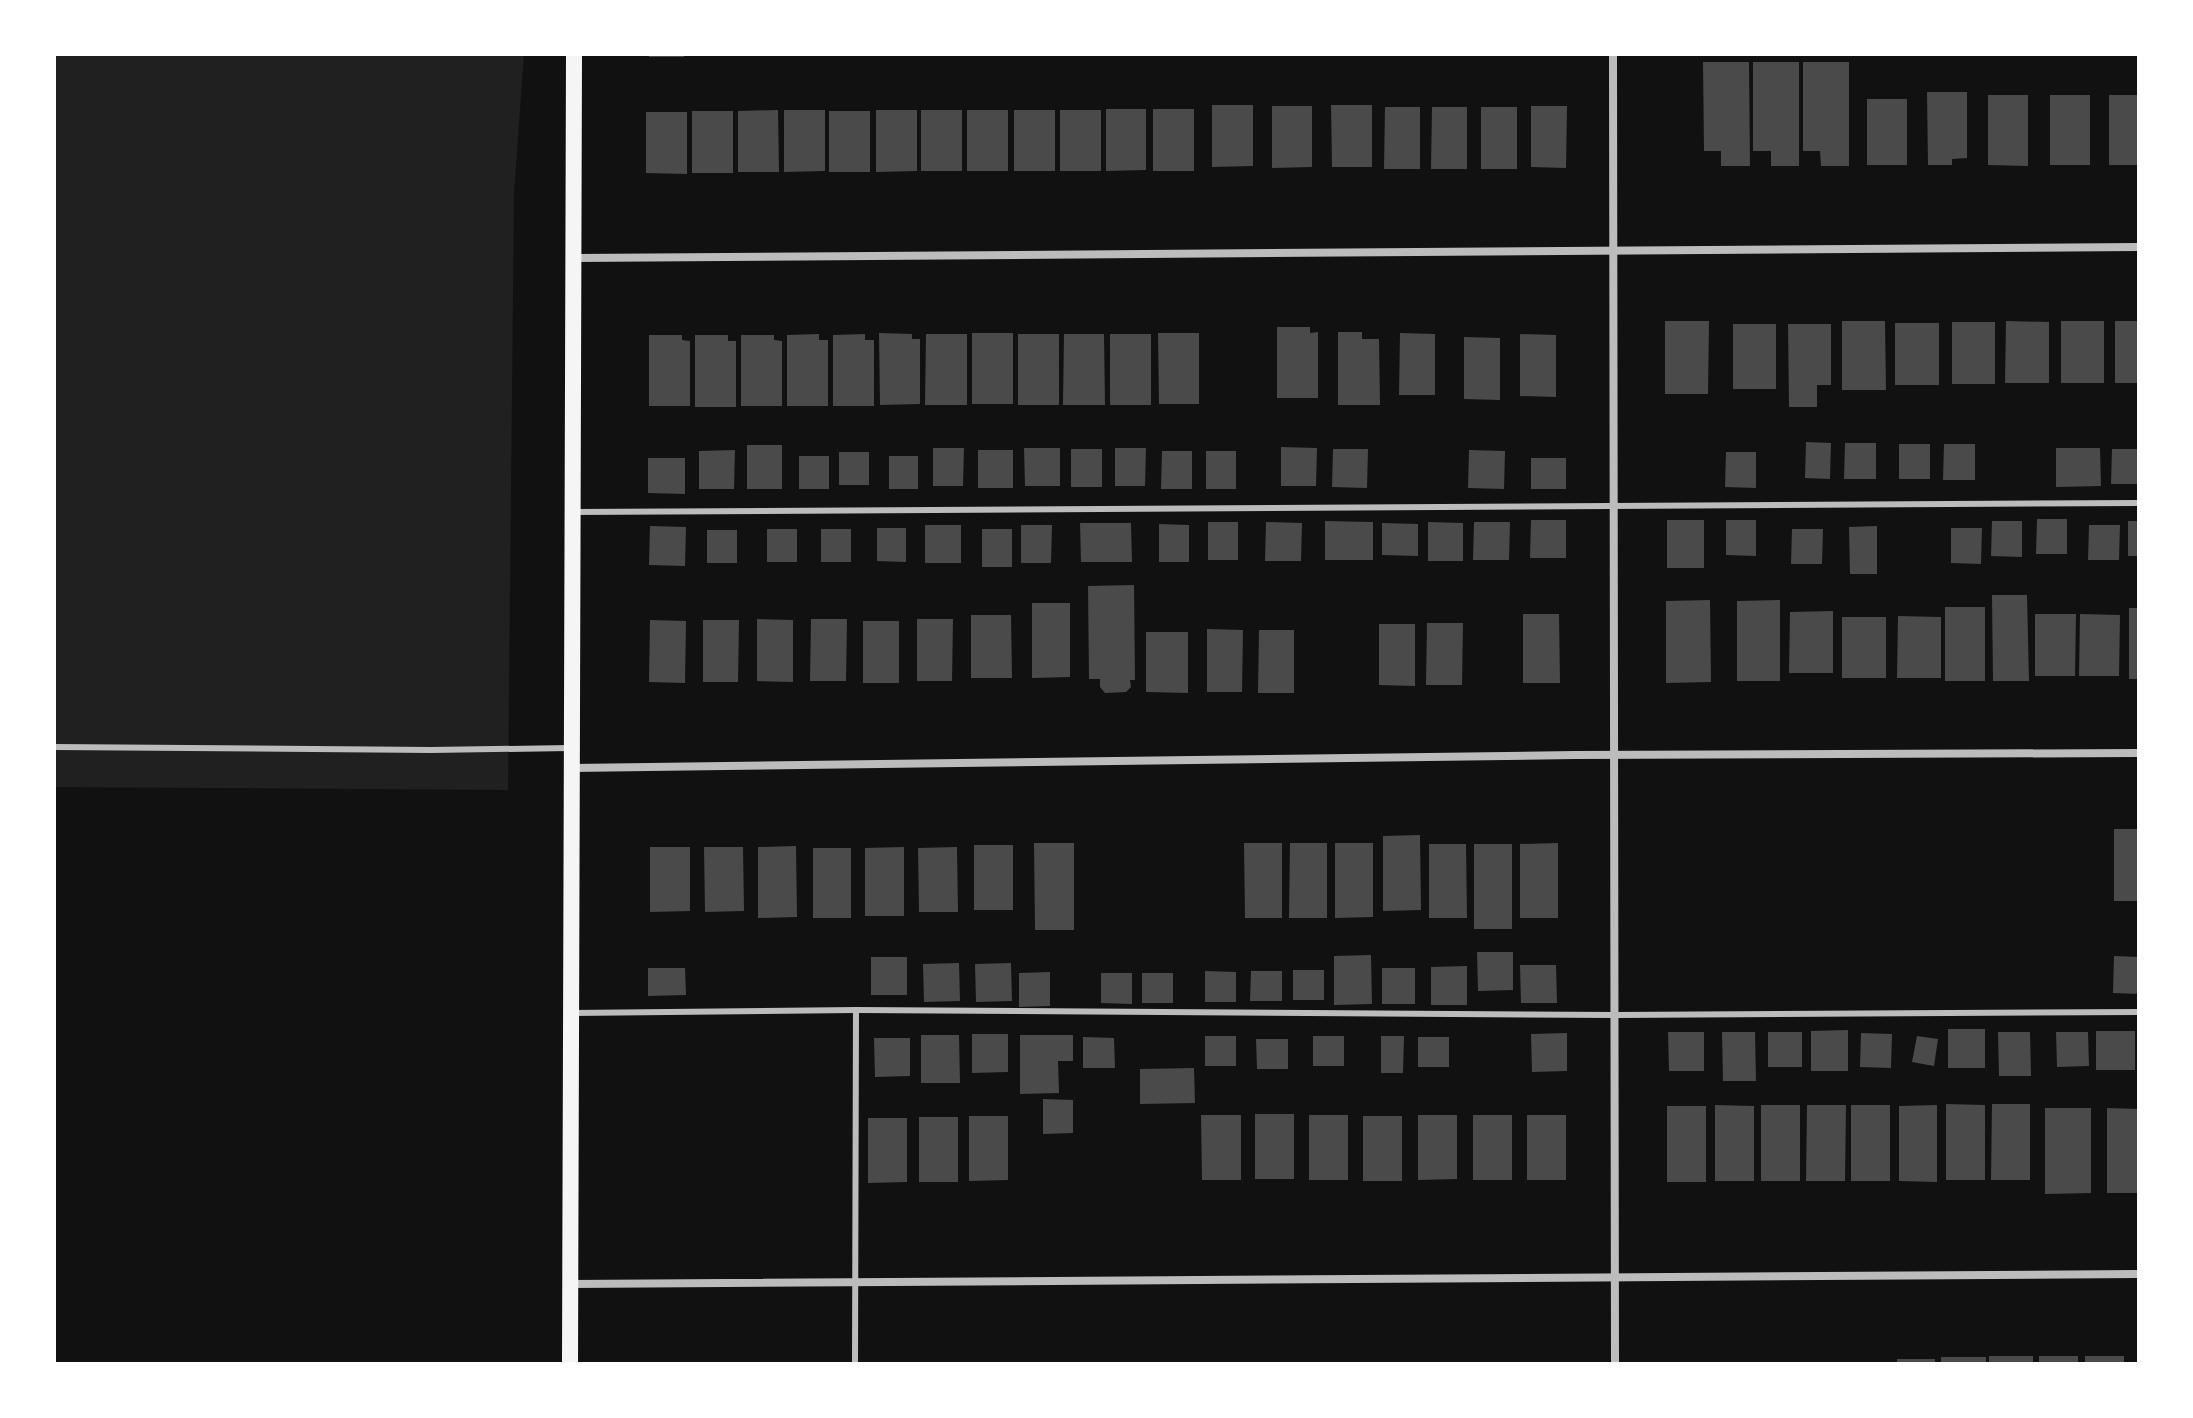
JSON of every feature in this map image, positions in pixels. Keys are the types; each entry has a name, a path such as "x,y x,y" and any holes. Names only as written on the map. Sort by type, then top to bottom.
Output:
{"main road":[{"path":"570,1364 574,54"}],"street":[{"path":"1613,54 1615,1364"},
{"path":"574,258 2139,247"},
{"path":"572,768 1615,755 2139,753"},
{"path":"570,1284 2139,1274"}],"lane":[{"path":"573,512 2139,503"},
{"path":"54,747 572,748"},
{"path":"855,1364 856,1010"},
{"path":"572,1013 856,1010 1615,1015 2139,1012"}],"shaded area":[{"path":"54,54 524,54 514,194 508,790 54,787"}],"building":[{"path":"649,54 684,54 684,57 649,57"},
{"path":"1703,62 1749,62 1750,166 1721,166 1721,151 1704,151"},
{"path":"1753,62 1799,62 1799,166 1771,166 1771,151 1753,151"},
{"path":"1803,62 1849,62 1849,166 1821,166 1820,151 1803,151"},
{"path":"1927,92 1967,92 1967,158 1952,159 1952,165 1928,165"},
{"path":"1988,95 2028,95 2028,166 1988,165"},
{"path":"2050,95 2090,95 2090,165 2050,165"},
{"path":"2109,95 2139,95 2139,165 2109,165"},
{"path":"1867,99 1907,99 1907,165 1867,165"},
{"path":"1212,105 1253,105 1253,166 1212,167"},
{"path":"1331,105 1372,105 1372,167 1332,167"},
{"path":"1272,106 1312,106 1312,167 1272,168"},
{"path":"1531,106 1567,106 1566,168 1531,167"},
{"path":"1385,107 1420,107 1420,169 1384,169"},
{"path":"1432,107 1467,107 1467,169 1431,169"},
{"path":"1481,107 1517,107 1517,169 1481,169"},
{"path":"1106,109 1146,109 1146,170 1106,171"},
{"path":"1153,109 1194,109 1194,171 1153,171"},
{"path":"778,110 779,172 738,172 738,111"},
{"path":"784,110 825,110 825,171 784,172"},
{"path":"876,110 917,110 917,171 876,172"},
{"path":"921,110 962,110 962,171 921,171"},
{"path":"967,110 1008,110 1008,171 967,171"},
{"path":"1014,110 1055,110 1055,171 1014,171"},
{"path":"1060,110 1101,110 1101,171 1060,171"},
{"path":"692,111 733,111 733,173 692,173"},
{"path":"829,111 870,111 870,172 829,172"},
{"path":"646,112 687,112 687,174 646,173"},
{"path":"1665,321 1709,321 1708,394 1665,394"},
{"path":"1842,321 1885,321 1886,390 1842,390"},
{"path":"2006,321 2049,322 2049,383 2005,383"},
{"path":"2061,321 2104,321 2104,383 2061,383"},
{"path":"2115,321 2139,321 2139,383 2115,383"},
{"path":"1952,322 1995,322 1995,384 1952,384"},
{"path":"1895,323 1939,323 1939,385 1895,385"},
{"path":"1733,324 1776,324 1776,389 1733,389"},
{"path":"1788,324 1831,324 1831,385 1817,385 1817,407 1789,407"},
{"path":"1277,327 1310,327 1310,333 1318,332 1318,398 1277,398"},
{"path":"1338,332 1362,332 1362,339 1379,339 1380,405 1338,405"},
{"path":"879,333 912,334 912,339 920,339 920,404 880,405"},
{"path":"972,333 1013,333 1013,404 972,404"},
{"path":"1158,333 1199,333 1199,404 1159,404"},
{"path":"1400,333 1435,334 1435,395 1399,395"},
{"path":"819,334 819,340 828,340 828,406 787,406 787,335"},
{"path":"865,334 865,340 874,340 874,406 833,406 833,335"},
{"path":"926,334 967,334 967,405 925,405"},
{"path":"1018,334 1059,334 1059,405 1018,405"},
{"path":"1064,334 1104,334 1105,405 1063,405"},
{"path":"1110,334 1151,334 1151,405 1110,405"},
{"path":"1520,334 1556,335 1556,397 1520,396"},
{"path":"649,335 682,335 682,340 690,341 690,406 649,406"},
{"path":"695,335 728,335 728,341 736,341 736,407 695,407"},
{"path":"741,335 774,335 774,340 782,341 782,406 741,406"},
{"path":"1464,337 1500,338 1500,400 1464,399"},
{"path":"1806,442 1831,443 1830,479 1805,478"},
{"path":"1845,443 1876,443 1876,479 1844,479"},
{"path":"1899,444 1930,444 1930,479 1899,479"},
{"path":"1944,444 1975,444 1975,480 1943,480"},
{"path":"747,445 782,445 782,489 747,489"},
{"path":"1281,447 1317,448 1316,486 1281,486"},
{"path":"933,448 964,448 963,486 933,486"},
{"path":"1024,448 1060,448 1060,486 1025,486"},
{"path":"1115,448 1146,448 1145,486 1115,486"},
{"path":"2056,448 2100,448 2101,486 2056,487"},
{"path":"1071,449 1102,449 1102,487 1071,487"},
{"path":"1333,449 1368,449 1367,488 1332,487"},
{"path":"2112,449 2139,449 2139,484 2111,484"},
{"path":"735,450 734,489 699,489 699,451"},
{"path":"978,450 1013,450 1013,488 978,488"},
{"path":"1469,450 1505,451 1504,489 1468,488"},
{"path":"1162,451 1192,451 1192,489 1161,489"},
{"path":"1206,451 1236,451 1236,489 1206,489"},
{"path":"839,452 869,452 869,485 839,485"},
{"path":"1726,452 1756,452 1756,488 1725,487"},
{"path":"799,456 829,456 829,489 799,489"},
{"path":"889,456 918,456 918,489 889,489"},
{"path":"648,458 685,458 685,494 648,493"},
{"path":"1531,458 1566,458 1566,489 1531,489"},
{"path":"2037,519 2067,519 2067,554 2036,554"},
{"path":"1531,520 1566,520 1566,558 1530,558"},
{"path":"1667,520 1704,520 1704,568 1667,568"},
{"path":"1726,520 1756,520 1756,556 1726,555"},
{"path":"1325,521 1373,522 1373,560 1325,560"},
{"path":"1992,521 2022,521 2022,557 1991,556"},
{"path":"2128,521 2139,521 2139,556 2128,556"},
{"path":"1208,522 1238,522 1238,560 1208,560"},
{"path":"1266,522 1302,523 1301,561 1265,561"},
{"path":"1428,522 1463,523 1463,561 1428,561"},
{"path":"1474,522 1510,522 1509,560 1473,560"},
{"path":"1080,523 1131,523 1132,562 1081,562"},
{"path":"1382,523 1418,524 1418,556 1382,555"},
{"path":"1159,524 1189,525 1189,562 1159,562"},
{"path":"925,525 961,525 961,563 925,563"},
{"path":"1021,525 1052,525 1051,563 1021,563"},
{"path":"2089,525 2120,525 2119,560 2088,560"},
{"path":"650,526 686,527 685,566 649,565"},
{"path":"1877,526 1877,574 1850,574 1849,527"},
{"path":"877,528 906,528 906,562 877,561"},
{"path":"1951,528 1982,528 1981,564 1951,563"},
{"path":"767,529 797,529 797,562 767,562"},
{"path":"821,529 851,529 851,562 821,562"},
{"path":"982,529 1012,529 1012,567 982,567"},
{"path":"1792,529 1823,529 1822,564 1791,564"},
{"path":"707,530 737,530 737,563 707,563"},
{"path":"1134,585 1135,680 1130,680 1131,687 1126,692 1105,693 1100,687 1100,679 1089,679 1088,586"},
{"path":"1992,595 2027,595 2029,681 1993,681"},
{"path":"1710,600 1711,682 1666,683 1666,601"},
{"path":"1780,600 1780,681 1737,681 1737,601"},
{"path":"1032,603 1070,603 1070,677 1032,678"},
{"path":"1945,607 1985,607 1985,681 1945,681"},
{"path":"2129,608 2139,608 2139,679 2129,679"},
{"path":"1833,611 1833,673 1789,673 1790,612"},
{"path":"1523,614 1559,614 1560,683 1523,683"},
{"path":"2035,614 2076,614 2075,676 2035,676"},
{"path":"2080,614 2120,615 2119,676 2079,676"},
{"path":"971,615 1011,615 1012,678 971,678"},
{"path":"1898,616 1941,617 1941,678 1897,678"},
{"path":"1842,617 1886,617 1886,678 1842,678"},
{"path":"757,619 793,620 793,682 757,681"},
{"path":"811,619 847,619 846,681 810,681"},
{"path":"917,619 953,619 952,681 917,681"},
{"path":"650,620 686,621 685,683 649,682"},
{"path":"703,620 739,620 738,682 703,682"},
{"path":"863,621 899,621 899,683 863,683"},
{"path":"1427,623 1463,623 1462,685 1426,685"},
{"path":"1379,624 1415,624 1415,686 1379,685"},
{"path":"1207,629 1243,630 1242,692 1207,692"},
{"path":"1259,630 1294,630 1294,693 1258,693"},
{"path":"1146,632 1188,632 1188,693 1146,692"},
{"path":"2114,829 2139,829 2139,901 2114,901"},
{"path":"1420,835 1421,910 1383,911 1383,836"},
{"path":"1034,843 1074,843 1074,930 1035,930"},
{"path":"1244,843 1282,843 1282,918 1245,918"},
{"path":"1290,843 1327,843 1327,918 1289,918"},
{"path":"1335,843 1373,843 1373,917 1335,918"},
{"path":"1558,843 1558,918 1520,918 1520,844"},
{"path":"1429,844 1466,844 1467,918 1429,918"},
{"path":"1474,844 1512,844 1512,929 1474,929"},
{"path":"974,845 1013,845 1013,910 974,910"},
{"path":"796,846 797,917 758,918 758,847"},
{"path":"650,847 690,847 690,911 650,912"},
{"path":"704,847 743,847 744,911 705,912"},
{"path":"904,847 904,916 865,916 865,848"},
{"path":"957,847 958,912 919,912 918,848"},
{"path":"813,848 851,848 851,918 813,918"},
{"path":"1477,952 1513,952 1513,990 1478,991"},
{"path":"1371,955 1372,1004 1334,1005 1334,956"},
{"path":"2114,956 2139,957 2139,994 2113,993"},
{"path":"871,957 907,957 907,995 871,995"},
{"path":"959,963 960,1001 924,1002 923,964"},
{"path":"1011,963 1012,1001 976,1002 975,964"},
{"path":"1520,965 1556,965 1557,1003 1521,1003"},
{"path":"1467,966 1467,1005 1431,1005 1431,967"},
{"path":"648,968 685,968 686,995 648,996"},
{"path":"1382,968 1415,968 1415,1004 1382,1004"},
{"path":"1293,970 1324,970 1324,1000 1293,1000"},
{"path":"1205,971 1236,972 1236,1002 1205,1002"},
{"path":"1251,971 1282,971 1282,1001 1250,1001"},
{"path":"1050,972 1050,1006 1019,1007 1019,973"},
{"path":"1101,973 1132,973 1132,1004 1101,1003"},
{"path":"1142,973 1173,973 1173,1003 1142,1003"},
{"path":"1948,1029 1985,1029 1985,1068 1948,1068"},
{"path":"1848,1030 1848,1071 1811,1071 1811,1031"},
{"path":"2096,1031 2135,1031 2135,1070 2096,1070"},
{"path":"1668,1032 1704,1032 1704,1071 1669,1071"},
{"path":"1722,1032 1755,1032 1756,1081 1723,1081"},
{"path":"1768,1032 1802,1032 1802,1067 1768,1067"},
{"path":"1998,1032 2030,1032 2031,1076 1999,1076"},
{"path":"2056,1032 2088,1032 2089,1066 2057,1067"},
{"path":"1567,1033 1567,1071 1532,1072 1531,1034"},
{"path":"1861,1033 1892,1034 1891,1068 1860,1067"},
{"path":"972,1034 1008,1034 1008,1072 972,1073"},
{"path":"921,1035 959,1035 960,1083 921,1083"},
{"path":"1020,1035 1073,1035 1073,1061 1058,1061 1059,1093 1020,1094"},
{"path":"1205,1036 1236,1036 1236,1066 1205,1066"},
{"path":"1313,1036 1344,1036 1344,1066 1313,1066"},
{"path":"1381,1036 1404,1036 1403,1073 1381,1073"},
{"path":"1917,1036 1938,1039 1934,1066 1912,1062"},
{"path":"1083,1037 1114,1038 1115,1068 1083,1068"},
{"path":"1418,1037 1449,1037 1449,1067 1418,1067"},
{"path":"874,1038 910,1038 910,1076 875,1077"},
{"path":"1256,1039 1288,1039 1288,1069 1257,1069"},
{"path":"1194,1068 1195,1103 1140,1104 1140,1069"},
{"path":"1043,1099 1073,1100 1073,1133 1043,1134"},
{"path":"1946,1104 1985,1105 1985,1180 1946,1180"},
{"path":"1992,1104 2030,1104 2030,1180 1991,1180"},
{"path":"1715,1105 1754,1106 1754,1181 1715,1181"},
{"path":"1761,1105 1800,1105 1800,1181 1761,1181"},
{"path":"1807,1105 1846,1105 1845,1181 1806,1181"},
{"path":"1851,1105 1890,1105 1890,1181 1851,1181"},
{"path":"1937,1105 1937,1182 1899,1181 1899,1106"},
{"path":"1667,1106 1706,1106 1706,1182 1667,1182"},
{"path":"2045,1108 2091,1108 2091,1193 2045,1194"},
{"path":"2107,1108 2139,1109 2139,1193 2107,1193"},
{"path":"1255,1114 1294,1114 1294,1179 1255,1179"},
{"path":"1201,1115 1241,1115 1241,1180 1202,1180"},
{"path":"1309,1115 1348,1115 1348,1180 1309,1180"},
{"path":"1418,1115 1457,1115 1457,1179 1418,1180"},
{"path":"1473,1115 1512,1115 1512,1180 1473,1180"},
{"path":"1527,1115 1566,1115 1566,1180 1527,1180"},
{"path":"969,1116 1008,1116 1008,1180 969,1181"},
{"path":"1363,1116 1402,1116 1402,1181 1363,1181"},
{"path":"919,1117 958,1117 958,1182 919,1182"},
{"path":"868,1118 907,1118 907,1182 868,1183"},
{"path":"1989,1356 2033,1356 2033,1364 1989,1364"},
{"path":"2039,1356 2078,1356 2078,1364 2039,1364"},
{"path":"2085,1356 2124,1356 2124,1364 2085,1364"},
{"path":"1941,1357 1986,1357 1986,1364 1941,1364"},
{"path":"1897,1359 1935,1359 1935,1364 1897,1364"}]}
